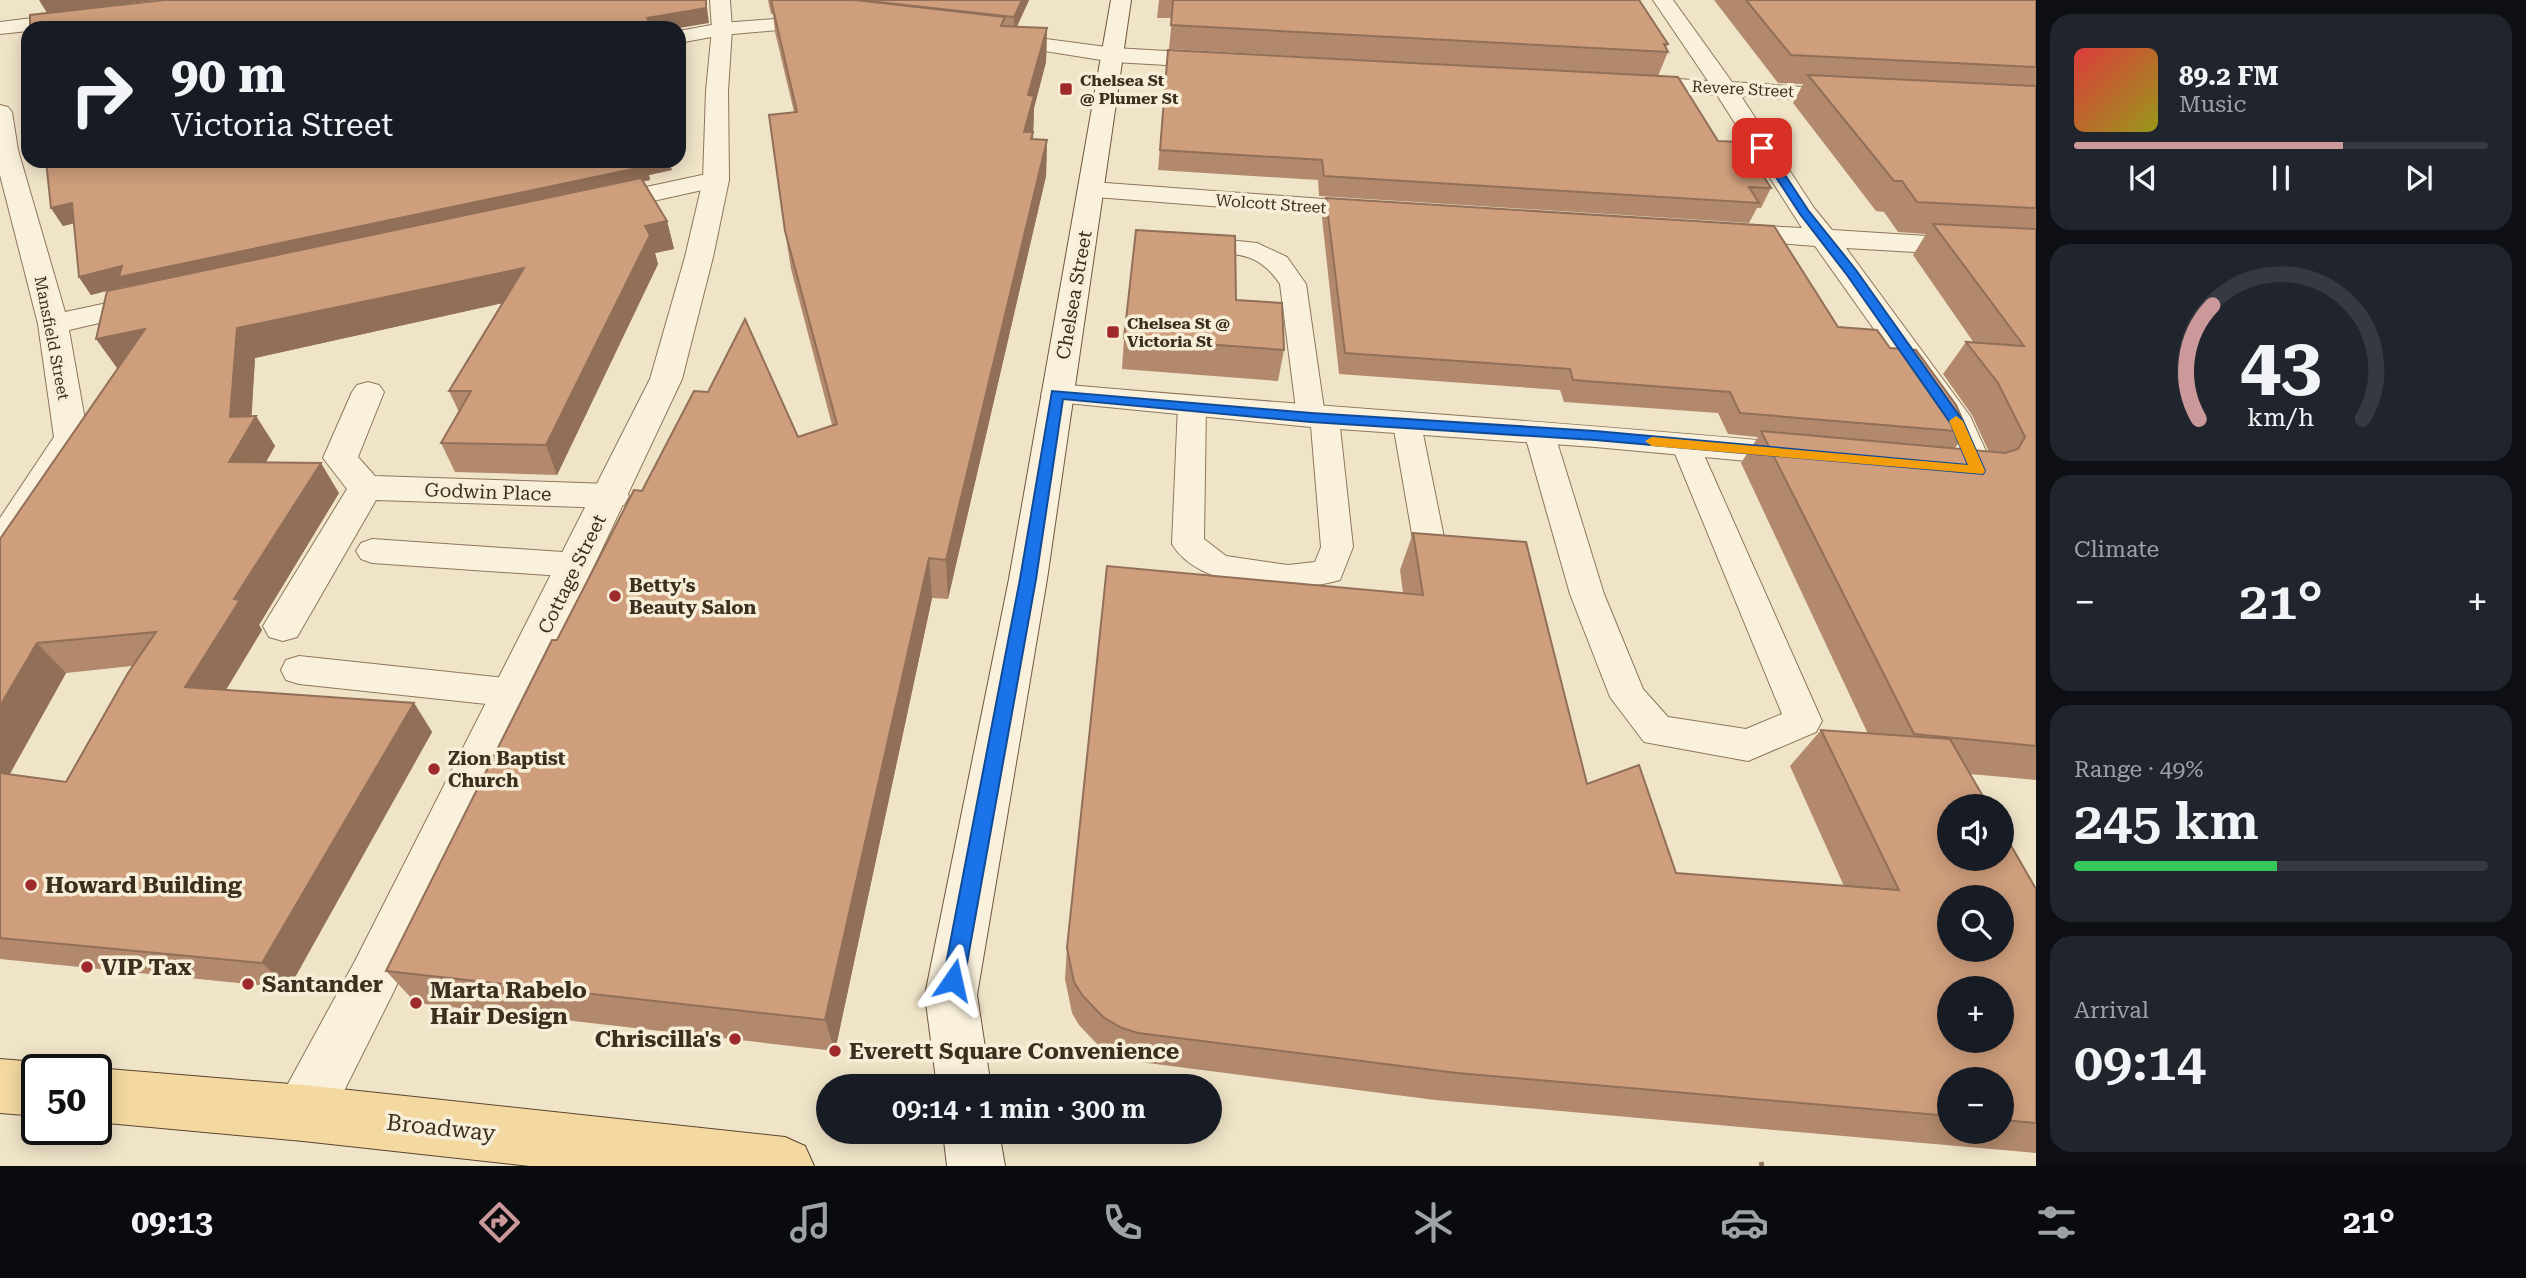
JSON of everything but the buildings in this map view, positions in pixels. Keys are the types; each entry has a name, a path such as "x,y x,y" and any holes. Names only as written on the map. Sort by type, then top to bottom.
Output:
{"main road":[{"path":"0,1086 21,1088"},
{"name":"Broadway","path":"112,1096 303,1113 785,1166"}],"street":[{"name":"Chelsea Street","path":"962,1074 951,995 1028,579 1056,394 1093,190 1121,0"},
{"path":"1663,0 1725,89 1804,212 1958,424 1978,471 1923,466"},
{"path":"57,21 106,15"},
{"path":"686,33 721,15 847,22"},
{"name":"Cottage Street","path":"303,1113 373,979 666,379 699,257 716,180 721,15"},
{"path":"0,28 21,25"},
{"path":"976,36 1114,55 1238,62"},
{"name":"Revere Street","path":"1614,82 1870,96"},
{"name":"Mansfield Street","path":"0,112 17,148 21,168"},
{"name":"Mansfield Street","path":"0,547 71,437 53,324 21,168"},
{"path":"568,212 716,180"},
{"name":"Wolcott Street","path":"1093,190 1401,213"},
{"path":"1704,231 2036,251"},
{"path":"53,324 176,297"},
{"path":"283,626 365,488 340,458 368,392"},
{"path":"1056,394 1318,418 1539,432 1825,457"},
{"name":"Godwin Place","path":"365,488 611,496"},
{"path":"973,1144 976,1166"}],"lane":[{"path":"1166,240 1257,250 1278,262 1293,284 1318,418 1337,547 1328,572 1289,577 1217,566 1188,544 1192,405"},
{"path":"1407,424 1432,557"},
{"path":"1539,432 1587,594 1628,697 1657,731 1748,745 1803,722 1686,444"},
{"path":"372,551 577,565"},
{"path":"299,670 513,692"}],"slow traffic":[{"path":"1652,441 1978,471 1956,421"}],"place":[{"name":"Chelsea St @ Plumer St","path":"1066,89"},
{"name":"Chelsea St @ Victoria St","path":"1113,332"},
{"name":"Betty's Beauty Salon","path":"615,596"},
{"name":"Zion Baptist Church","path":"434,769"},
{"name":"Howard Building","path":"31,885"},
{"name":"VIP Tax","path":"87,967"},
{"name":"Santander","path":"248,984"},
{"name":"Marta Rabelo Hair Design","path":"416,1003"},
{"name":"Chriscilla's","path":"735,1039"},
{"name":"Everett Square Convenience","path":"835,1051"}],"route":[{"path":"953,980 1028,579 1056,394 1311,417 1595,436 1978,471 1958,424 1851,273 1804,212 1762,148"}]}
